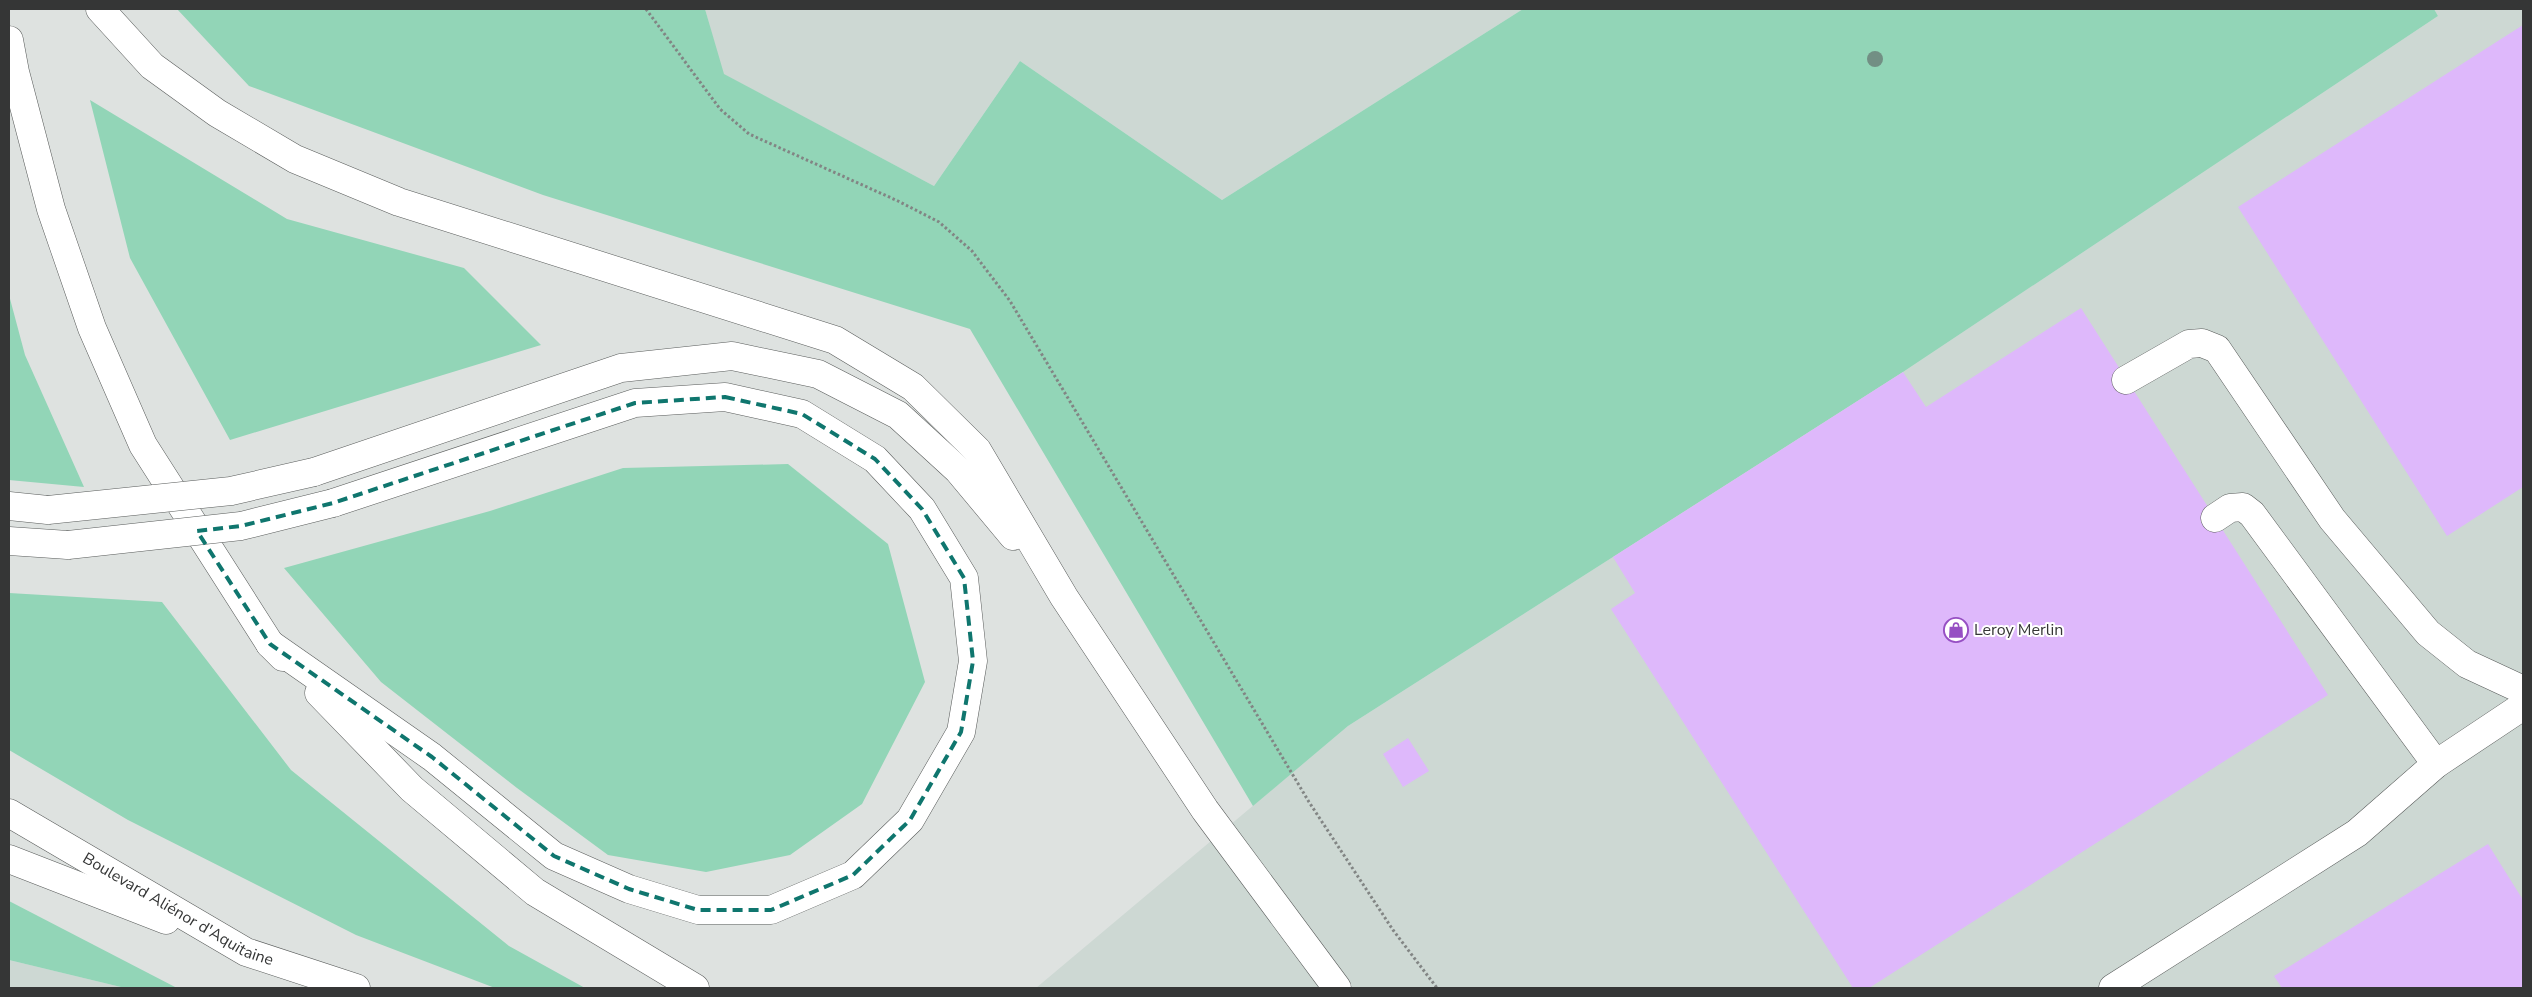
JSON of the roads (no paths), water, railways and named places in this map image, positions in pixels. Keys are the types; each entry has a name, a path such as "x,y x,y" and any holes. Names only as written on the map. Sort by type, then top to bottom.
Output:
{"main road":[{"path":"100,9 152,66 217,113 295,159 399,202 835,340 913,387 977,450 1064,597 1205,810 1337,988"},
{"path":"9,40 15,72 51,209 96,337 143,445 270,644 412,789 536,892 695,988"},
{"path":"2126,380 2189,344 2202,343 2217,349 2332,520 2428,633 2467,664 2523,690"},
{"path":"9,506 48,510 231,491 314,472 621,368 732,356 818,374 898,415 958,470 1064,597"},
{"path":"9,541 68,545 241,526 333,503 635,403 724,397 802,414 875,459 922,509 964,578 973,660 961,732 910,820 853,875 771,910 698,910 629,889 554,856 432,757 270,644"},
{"path":"2215,518 2230,508 2242,506 2252,514 2436,764"},
{"path":"2113,988 2357,833 2436,764 2523,706"},
{"name":"Boulevard Aliénor d'Aquitaine","path":"9,813 246,952 356,988"},
{"path":"9,858 246,952"}],"place":[{"name":"Leroy Merlin","path":"1956,630"}]}
